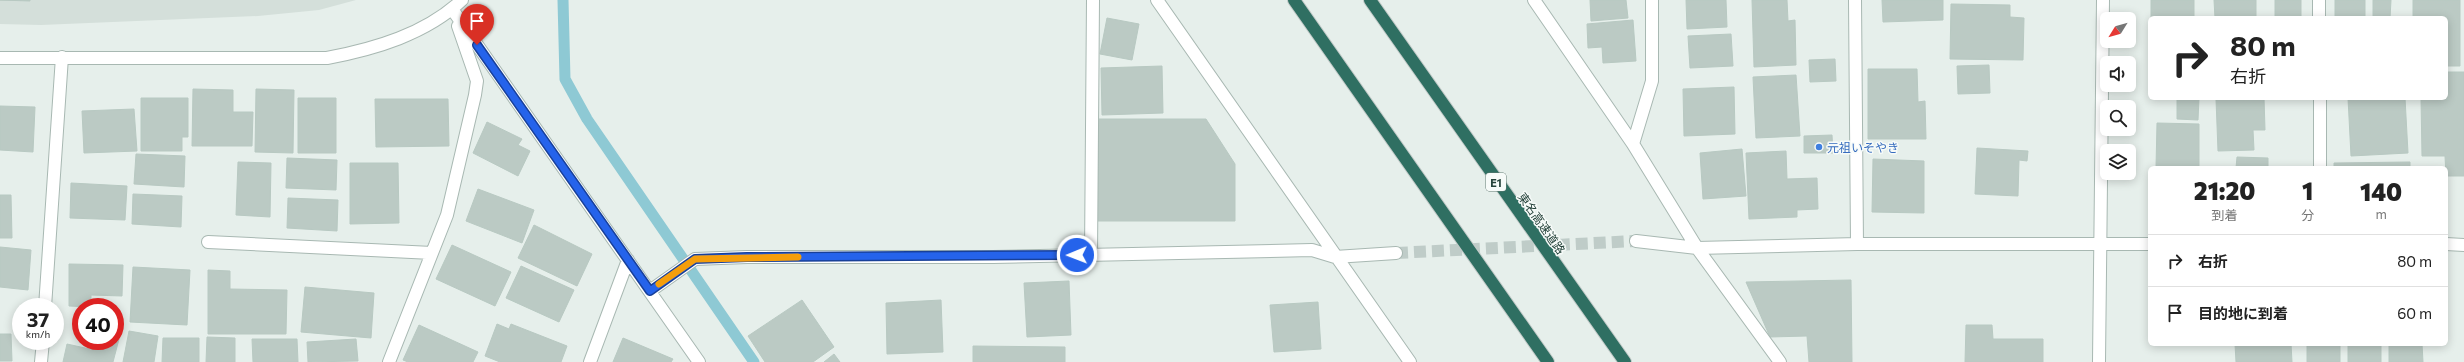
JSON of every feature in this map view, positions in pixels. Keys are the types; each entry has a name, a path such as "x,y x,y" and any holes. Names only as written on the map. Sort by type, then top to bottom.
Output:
{"highway":[{"path":"1294,0 1548,362"},
{"name":"東名高速道路","path":"1370,0 1625,362"}],"street":[{"path":"0,58 327,58 368,48 411,33 452,10 462,0"},
{"path":"1091,255 1093,0"},
{"path":"1157,0 1335,257 1410,362"},
{"path":"1534,0 1633,144 1697,248 1780,362"},
{"path":"1633,144 1652,81 1652,0"},
{"path":"1855,0 1857,244"},
{"path":"2099,362 2103,0"},
{"path":"2319,0 2320,16"},
{"path":"389,362 447,215 477,81 452,10"},
{"path":"452,10 699,362"},
{"path":"46,298 62,57"},
{"path":"2320,100 2320,166"},
{"path":"1636,241 1697,248 1857,244 2148,244"},
{"path":"208,242 432,253"},
{"path":"2448,244 2464,245"},
{"path":"650,291 695,259 747,257 1091,255 1312,250 1335,257 1396,253"},
{"path":"590,362 628,260"},
{"path":"41,362 42,350"}],"shaded area":[{"path":"0,0 356,0 319,10 258,16 41,25 0,24"}],"building":[{"path":"0,0 30,0 30,1"},
{"path":"1590,0 1626,0 1628,18 1591,21"},
{"path":"1686,0 1726,0 1727,27 1687,29"},
{"path":"1752,0 1787,0 1788,21 1795,20 1796,65 1754,67"},
{"path":"1882,0 1943,0 1943,20 1883,22"},
{"path":"2151,0 2194,0 2194,16 2151,16"},
{"path":"2214,0 2256,0 2256,16 2215,16"},
{"path":"2275,0 2301,0 2301,16 2275,16"},
{"path":"2335,0 2365,0 2365,16 2335,16"},
{"path":"2373,0 2391,0 2390,16 2373,16"},
{"path":"2413,0 2460,0 2460,66 2448,66 2448,16 2413,16"},
{"path":"1951,4 2010,5 2010,17 2024,18 2023,60 1950,59"},
{"path":"1107,18 1139,24 1132,60 1100,54"},
{"path":"1633,20 1636,61 1603,63 1602,47 1588,48 1587,24"},
{"path":"1731,34 1733,66 1690,68 1688,36"},
{"path":"1835,59 1836,81 1810,82 1809,60"},
{"path":"1989,65 1990,93 1958,94 1957,66"},
{"path":"1162,66 1163,113 1102,115 1101,68"},
{"path":"1868,69 1917,69 1918,102 1925,101 1926,139 1868,139"},
{"path":"2448,72 2464,72 2464,176 2448,176 2448,166 2446,166 2445,156 2422,156 2421,100 2448,100"},
{"path":"1796,75 1800,136 1756,138 1753,77"},
{"path":"1734,87 1735,134 1684,136 1683,89"},
{"path":"193,89 233,90 233,112 253,112 252,146 192,146"},
{"path":"256,89 294,90 293,153 255,152"},
{"path":"141,98 188,98 188,137 182,137 182,151 141,151"},
{"path":"298,98 336,98 336,153 298,153"},
{"path":"375,99 448,99 449,146 376,147"},
{"path":"2177,100 2199,100 2198,120 2177,119"},
{"path":"2216,100 2264,100 2265,130 2253,130 2254,150 2218,151"},
{"path":"2348,100 2405,100 2408,153 2351,156"},
{"path":"0,106 35,107 33,152 0,150"},
{"path":"134,109 137,151 84,153 82,111"},
{"path":"1096,119 1206,119 1235,164 1235,221 1096,221"},
{"path":"487,122 522,139 518,145 530,151 518,176 473,153"},
{"path":"2157,123 2199,124 2199,166 2156,166"},
{"path":"1832,135 1833,153 1804,153 1804,136"},
{"path":"1977,148 2028,151 2027,161 2019,160 2018,196 1975,194"},
{"path":"1742,149 1746,196 1703,199 1700,153"},
{"path":"1786,151 1787,179 1817,178 1818,209 1797,210 1797,217 1749,219 1746,153"},
{"path":"136,154 185,156 184,187 134,184"},
{"path":"2237,157 2268,158 2268,166 2236,166"},
{"path":"287,158 337,160 336,190 286,188"},
{"path":"1873,159 1924,161 1924,213 1872,212"},
{"path":"238,162 271,163 270,217 236,215"},
{"path":"2410,162 2410,166 2334,166 2334,163"},
{"path":"350,163 398,163 399,223 350,224"},
{"path":"71,183 127,186 125,220 70,218"},
{"path":"478,189 534,210 522,243 466,221"},
{"path":"133,194 182,196 181,227 132,224"},
{"path":"0,195 11,195 12,238 0,238"},
{"path":"288,198 338,200 337,231 287,228"},
{"path":"534,225 592,254 577,286 518,258"},
{"path":"452,245 511,272 495,306 436,279"},
{"path":"0,247 31,250 28,290 0,287"},
{"path":"69,264 123,265 122,296 91,295 91,298 72,298 72,306 69,306"},
{"path":"521,266 574,290 559,322 506,298"},
{"path":"133,267 190,270 187,325 130,322"},
{"path":"208,270 230,271 230,289 287,290 286,334 208,334"},
{"path":"1851,280 1852,362 1809,362 1807,336 1770,337 1746,282"},
{"path":"1069,281 1071,335 1027,337 1024,283"},
{"path":"305,287 374,293 371,338 301,332"},
{"path":"802,300 834,347 813,362 765,362 748,336"},
{"path":"941,300 943,352 887,354 886,303"},
{"path":"1318,302 1321,349 1274,352 1270,305"},
{"path":"497,324 509,329 511,324 567,346 561,362 500,362 485,356"},
{"path":"419,325 478,352 473,362 408,362 403,360"},
{"path":"1966,325 1992,325 1993,339 2043,339 2043,362 1965,362"},
{"path":"129,331 158,336 154,362 123,362"},
{"path":"0,334 11,334 12,361 0,361"},
{"path":"207,337 235,338 235,362 206,362"},
{"path":"163,338 199,338 199,362 162,362"},
{"path":"623,338 673,359 671,362 613,362"},
{"path":"252,339 297,339 298,362 253,362"},
{"path":"356,339 358,361 308,362 307,342"},
{"path":"67,344 72,345 72,350 116,350 113,362 63,362"},
{"path":"973,346 1065,347 1065,362 973,362"},
{"path":"2235,346 2291,346 2292,362 2236,362"},
{"path":"2307,346 2340,346 2340,362 2307,362"},
{"path":"2348,346 2381,346 2381,362 2348,362"},
{"path":"2389,346 2422,346 2423,362 2389,362"},
{"path":"834,354 840,362 824,362"}],"waterway":[{"path":"563,0 565,79 587,119 754,362"}],"tunnel":[{"path":"1396,253 1636,241"}],"slow traffic":[{"path":"659,284 695,259 798,257"}],"place":[{"name":"元祖いそやき","path":"1819,147"}],"route":[{"path":"477,45 650,291 695,259 747,257 1077,255"}]}
